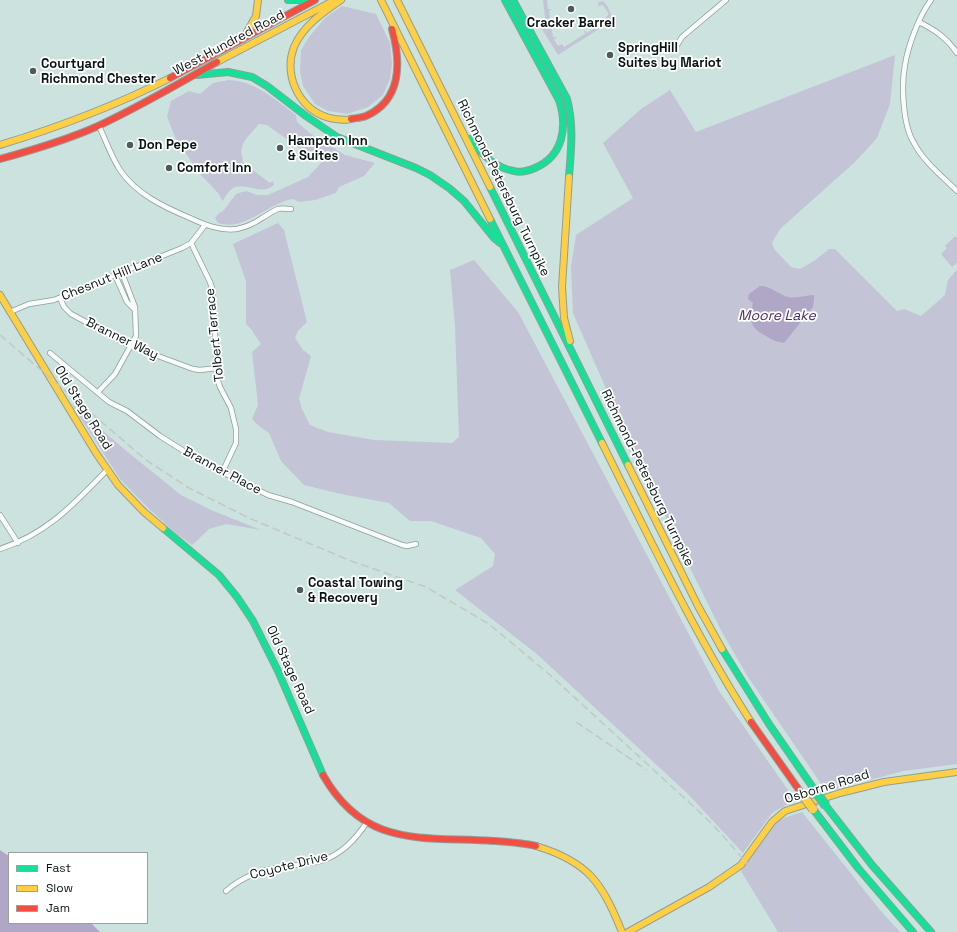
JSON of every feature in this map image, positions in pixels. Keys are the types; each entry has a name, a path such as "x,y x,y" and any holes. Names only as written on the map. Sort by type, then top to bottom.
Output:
{"main road":[{"path":"242,40 256,17 258,0"},
{"path":"288,0 314,0"},
{"name":"West Hundred Road","path":"0,146 36,135 92,114 160,84 314,0"},
{"name":"West Hundred Road","path":"0,159 23,153 99,126 334,0"},
{"path":"341,0 321,14 304,30 295,45 291,59 290,73 298,95 306,106 312,111 326,118 348,121 364,117 378,110 392,94 397,81 399,62 390,17"},
{"name":"Richmond-Petersburg Turnpike","path":"381,0 685,609 705,645 769,749 813,810 858,868 913,932"},
{"name":"Richmond-Petersburg Turnpike","path":"397,0 670,551 712,630 782,744 826,806 872,865 931,932"},
{"path":"458,124 480,152 487,158 502,167 515,171 529,171 541,166 553,157 563,138 564,123 560,102 505,0"},
{"path":"513,0 563,90 571,115 572,137 562,292 564,318 575,359"},
{"path":"194,75 228,72 252,77 267,86 306,116 337,137 414,167 430,175 449,188 464,201 494,238 504,247"},
{"path":"99,126 99,121 109,107"},
{"path":"81,133 92,120 92,114"},
{"name":"Old Stage Road","path":"0,295 118,485 144,512 205,562 240,600 257,627 270,654 323,776 341,802 367,822 385,831 406,837 518,842 553,850 580,866 595,880 609,901 622,932"},
{"name":"Osborne Road","path":"628,932 709,887 741,865 772,822 785,811 840,793 884,782 957,772"}],"street":[{"path":"674,50 682,37 726,0"},
{"path":"931,0 918,22 906,59 904,71 906,124 910,137 918,150 957,191"},
{"path":"918,22 939,33 949,42 957,54"},
{"path":"99,126 116,163 125,176 135,186 164,207 205,225 218,228 236,229 254,223 279,209 290,209"},
{"name":"Chesnut Hill Lane","path":"10,312 29,304 47,303 191,243 205,225"},
{"name":"Tolbert Terrace","path":"191,243 212,288 217,368 220,387 231,408 236,429 236,443 222,473"},
{"path":"98,392 115,374 136,336 135,310 131,293 122,273"},
{"path":"115,275 127,302 135,310"},
{"name":"Branner Way","path":"60,298 64,307 71,314 131,346 193,369 200,370 217,368"},
{"name":"Branner Place","path":"50,353 108,402 128,411 160,436 198,460 248,487 292,502 402,545 407,546 416,544"},
{"path":"0,549 18,543 32,536 55,521 108,470"},
{"path":"0,515 18,543"},
{"name":"Coyote Drive","path":"226,890 240,880 255,873 286,866 312,863 329,858 337,854 351,842 367,822"}],"shaded area":[{"path":"543,0 547,0 548,9 552,9 549,11 553,37 557,37 554,40 558,46 562,44 564,47 585,34 584,30 587,33 607,20 606,17 609,14 603,5 598,6 598,3 603,1 608,7 613,20 558,55 542,29 546,25"},
{"path":"342,6 376,14 390,43 392,64 390,79 383,95 368,107 347,114 328,111 315,104 303,86 300,72 301,50 309,37 325,18"},
{"path":"895,55 890,104 877,138 855,162 780,229 772,243 774,249 791,267 800,269 814,261 829,249 835,249 897,311 904,309 921,316 945,295 948,280 957,270 957,764 904,771 826,791 748,677 723,634 693,574 627,437 573,313 571,267 576,235 633,198 603,143 641,109 670,90 696,132"},
{"path":"229,80 248,84 273,97 296,115 297,122 311,134 345,155 375,163 364,176 339,187 336,193 315,200 299,202 293,199 283,202 237,224 228,225 218,223 215,218 224,210 236,194 246,191 257,195 268,195 308,177 322,162 318,158 313,158 267,125 259,124 243,144 242,162 270,183 273,181 274,185 268,189 241,186 234,188 229,192 223,201 219,194 199,173 175,137 167,117 171,101 189,91 200,94 213,83"},
{"path":"278,223 284,230 307,322 298,331 295,338 303,350 311,356 299,399 310,425 328,432 374,440 452,443 459,437 455,326 450,270 474,260 518,312 719,691 795,800 772,813 743,853 688,794 538,655 455,590 493,566 495,554 481,538 431,521 410,521 389,503 304,485 281,461 269,433 252,419 258,405 252,352 261,344 246,324 246,281 233,244"},
{"path":"955,236 957,238 957,263 952,267 941,254 947,248 945,246"},
{"path":"71,403 124,449 181,495 211,510 261,530 226,524 209,529 192,545 150,510 120,479"},
{"path":"802,812 880,910 900,932 778,932 741,871 765,836 776,823 784,818"}],"water":[{"name":"Moore Lake","path":"760,286 768,287 788,297 795,298 814,295 813,307 784,343 772,340 757,330 752,323 751,314 753,303 748,299 749,294"},
{"path":"0,850 8,855 8,924 92,924 100,932 0,932"}],"railway":[{"path":"0,335 146,460 189,488 249,518 351,561 426,587 489,624 549,674 704,816 730,843 753,871 774,900 793,932"},
{"path":"576,722 647,770"}],"traffic: fast":[{"path":"288,0 311,0"},
{"path":"470,139 489,160 501,167 519,172 532,169 544,163 552,156 561,140 563,120 559,100 505,0"},
{"path":"513,0 567,99 571,118 569,177"},
{"path":"197,75 228,72 252,77 267,86 306,116 337,137 430,175 449,188 464,201 494,238 500,243"},
{"path":"490,187 628,465"},
{"path":"490,219 602,443"},
{"path":"163,528 219,575 237,597 253,621 278,671 323,775"},
{"path":"722,649 769,724 816,792"},
{"path":"816,792 826,806"},
{"path":"826,806 872,865 931,932"},
{"path":"813,809 858,868 913,932"}],"traffic: slow":[{"path":"243,39 256,16 258,0"},
{"path":"217,62 335,0"},
{"path":"341,0 320,15 302,33 294,47 291,59 291,70 293,82 298,93 304,102 313,110 323,116 335,119 351,119"},
{"path":"381,0 490,219"},
{"path":"397,0 490,187"},
{"path":"0,145 44,131 86,115 129,98 170,78"},
{"path":"569,177 562,287 564,318 570,341"},
{"path":"0,295 96,453 118,485 144,512 163,528"},
{"path":"602,443 691,619 751,722"},
{"path":"628,465 698,606 722,649"},
{"path":"628,932 709,887 741,865 772,822 785,811 840,793 884,782 957,772"},
{"path":"804,797 813,809"},
{"path":"536,846 554,852 581,867 600,887 608,900 622,932"}],"traffic: jam":[{"path":"170,78 315,0"},
{"path":"351,119 366,116 378,109 387,100 392,90 396,79 397,67 397,54 392,29"},
{"path":"0,159 74,136 98,126 217,62"},
{"path":"751,722 804,797"},
{"path":"323,775 339,799 357,816 377,827 397,834 443,839 499,841 536,846"}],"place":[{"name":"Cracker Barrel","path":"571,9"},
{"name":"SpringHill Suites by Mariot","path":"610,55"},
{"name":"Courtyard Richmond Chester","path":"33,71"},
{"name":"Don Pepe","path":"130,145"},
{"name":"Hampton Inn & Suites","path":"280,148"},
{"name":"Comfort Inn","path":"169,168"},
{"name":"Coastal Towing & Recovery","path":"300,590"}]}
